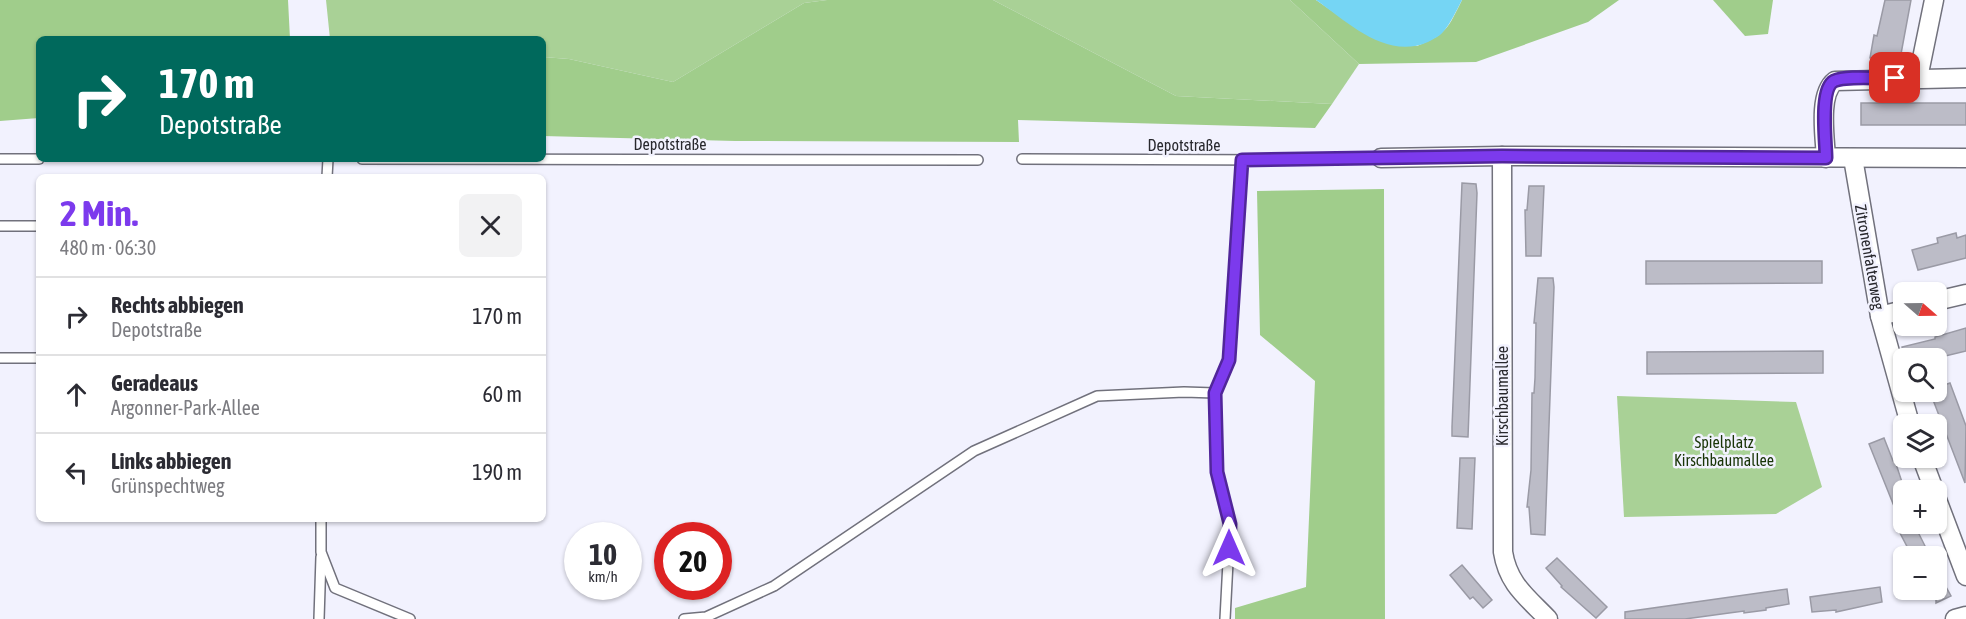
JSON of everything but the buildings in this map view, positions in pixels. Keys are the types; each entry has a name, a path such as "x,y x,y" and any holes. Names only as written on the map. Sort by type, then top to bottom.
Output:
{"street":[{"path":"1918,78 1934,0"},
{"path":"1826,158 1825,98 1831,84 1835,81 1966,78"},
{"path":"1381,158 1502,156 1966,158"},
{"name":"Kirschbaumallee","path":"1502,156 1503,552 1508,574 1514,584 1548,619"},
{"name":"Zitronenfalterweg","path":"1853,158 1880,316 1907,414"},
{"path":"1947,298 1966,294"},
{"path":"1880,316 1893,313"},
{"path":"1947,526 1966,576"},
{"path":"1955,619 1966,616"}],"lane":[{"name":"Depotstraße","path":"1022,159 1381,158"},
{"path":"0,159 36,159"},
{"name":"Depotstraße","path":"546,159 978,160"},
{"path":"1225,619 1230,524 1217,472 1215,393 1229,360 1242,160"},
{"path":"0,226 36,226"},
{"path":"0,358 36,358"},
{"path":"684,619 706,616 774,586 974,451 1097,396 1215,393"},
{"path":"319,619 321,522"},
{"path":"321,552 335,588 410,619"}],"green space":[{"path":"0,0 288,0 290,36 36,36 36,118 0,121"},
{"path":"326,0 827,0 804,3 673,82 569,59 546,57 546,36 330,36"},
{"path":"827,0 993,0 1176,96 1332,104 1315,128 1018,120 1019,142 735,141 546,136 546,57 569,59 673,82 804,3"},
{"path":"993,0 1290,0 1359,64 1332,104 1176,96"},
{"path":"1290,0 1316,0 1348,22 1417,46 1435,38 1446,29 1462,0 1619,0 1588,22 1476,62 1359,64"},
{"path":"1713,0 1773,0 1768,34 1745,36"},
{"path":"1384,189 1385,619 1235,619 1235,608 1306,587 1315,381 1260,335 1257,191"},
{"name":"Spielplatz Kirschbaumallee","path":"1617,396 1796,402 1822,487 1776,514 1624,517"}],"water":[{"path":"1316,0 1462,0 1451,21 1438,37 1412,46 1397,46 1383,43 1369,36"}],"route":[{"path":"1229,548 1230,524 1217,472 1215,393 1229,360 1242,160 1502,156 1826,158 1825,98 1831,84 1847,79 1895,78"}]}
